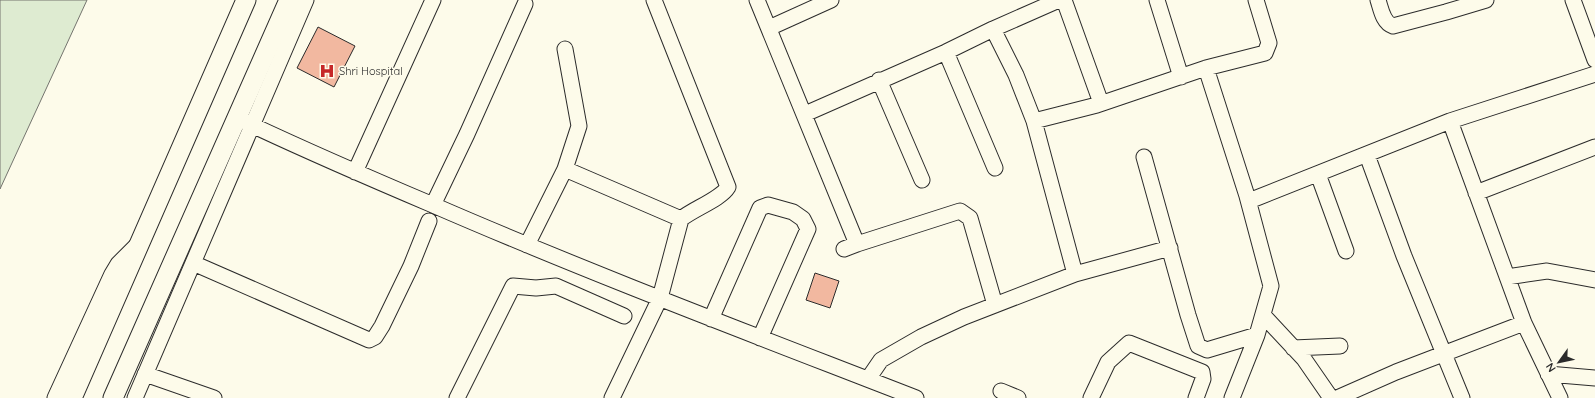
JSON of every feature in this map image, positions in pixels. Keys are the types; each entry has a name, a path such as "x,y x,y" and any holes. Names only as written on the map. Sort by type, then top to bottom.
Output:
{"main road":[{"path":"72,398 246,0"},
{"path":"113,398 244,121 289,0"}],"street":[{"path":"135,398 193,263 244,121 306,0"},
{"path":"355,172 433,0"},
{"path":"612,398 660,298 681,218 724,193 728,187 654,0"},
{"path":"757,0 805,114 851,246 960,211 970,218 995,305"},
{"path":"769,28 831,0"},
{"path":"805,114 1060,0"},
{"path":"1064,0 1101,103"},
{"path":"1157,0 1181,77"},
{"path":"1034,121 1101,103 1206,68 1265,53 1269,43 1256,0"},
{"path":"1378,0 1386,21 1388,24 1393,26 1486,0"},
{"path":"1573,0 1595,57"},
{"path":"432,205 470,127 525,4"},
{"path":"993,29 1016,75 1034,121 1075,274"},
{"path":"527,245 565,170 579,126 565,49"},
{"path":"946,52 994,168"},
{"path":"1206,68 1249,201 1271,286 1258,335 1232,398"},
{"path":"1249,201 1450,121 1595,74"},
{"path":"879,80 922,180"},
{"path":"244,121 355,172 527,245 760,338 916,398"},
{"path":"1450,121 1524,324 1560,398"},
{"path":"1476,193 1595,147"},
{"path":"1367,155 1404,256 1462,398"},
{"path":"1144,157 1198,346 1207,350 1258,335"},
{"path":"565,170 681,218"},
{"path":"1318,174 1346,251"},
{"path":"712,319 760,208 768,205 793,212 803,219 808,228 760,338"},
{"path":"193,263 369,340 375,337 382,326 411,266 429,221"},
{"path":"55,398 112,274 118,264 139,243"},
{"path":"868,379 881,360 921,337 964,317 1075,274 1170,248"},
{"path":"1507,277 1548,271 1595,280"},
{"path":"457,398 513,286 536,288 556,286 624,316"},
{"path":"1263,315 1304,359 1330,398"},
{"path":"1337,398 1396,372 1524,324"},
{"path":"1091,398 1108,362 1127,345 1132,343 1202,372 1203,379 1196,398"},
{"path":"1085,398 1113,346"},
{"path":"1293,348 1340,346"},
{"path":"145,374 214,398"},
{"path":"1548,374 1595,378"},
{"path":"1001,391 1018,398"}],"green space":[{"path":"0,0 87,0 0,189"}],"building":[{"path":"318,27 355,46 334,87 297,68"},
{"path":"815,273 839,281 830,308 806,300"}],"place":[{"name":"Shri Hospital","path":"327,71"}]}
